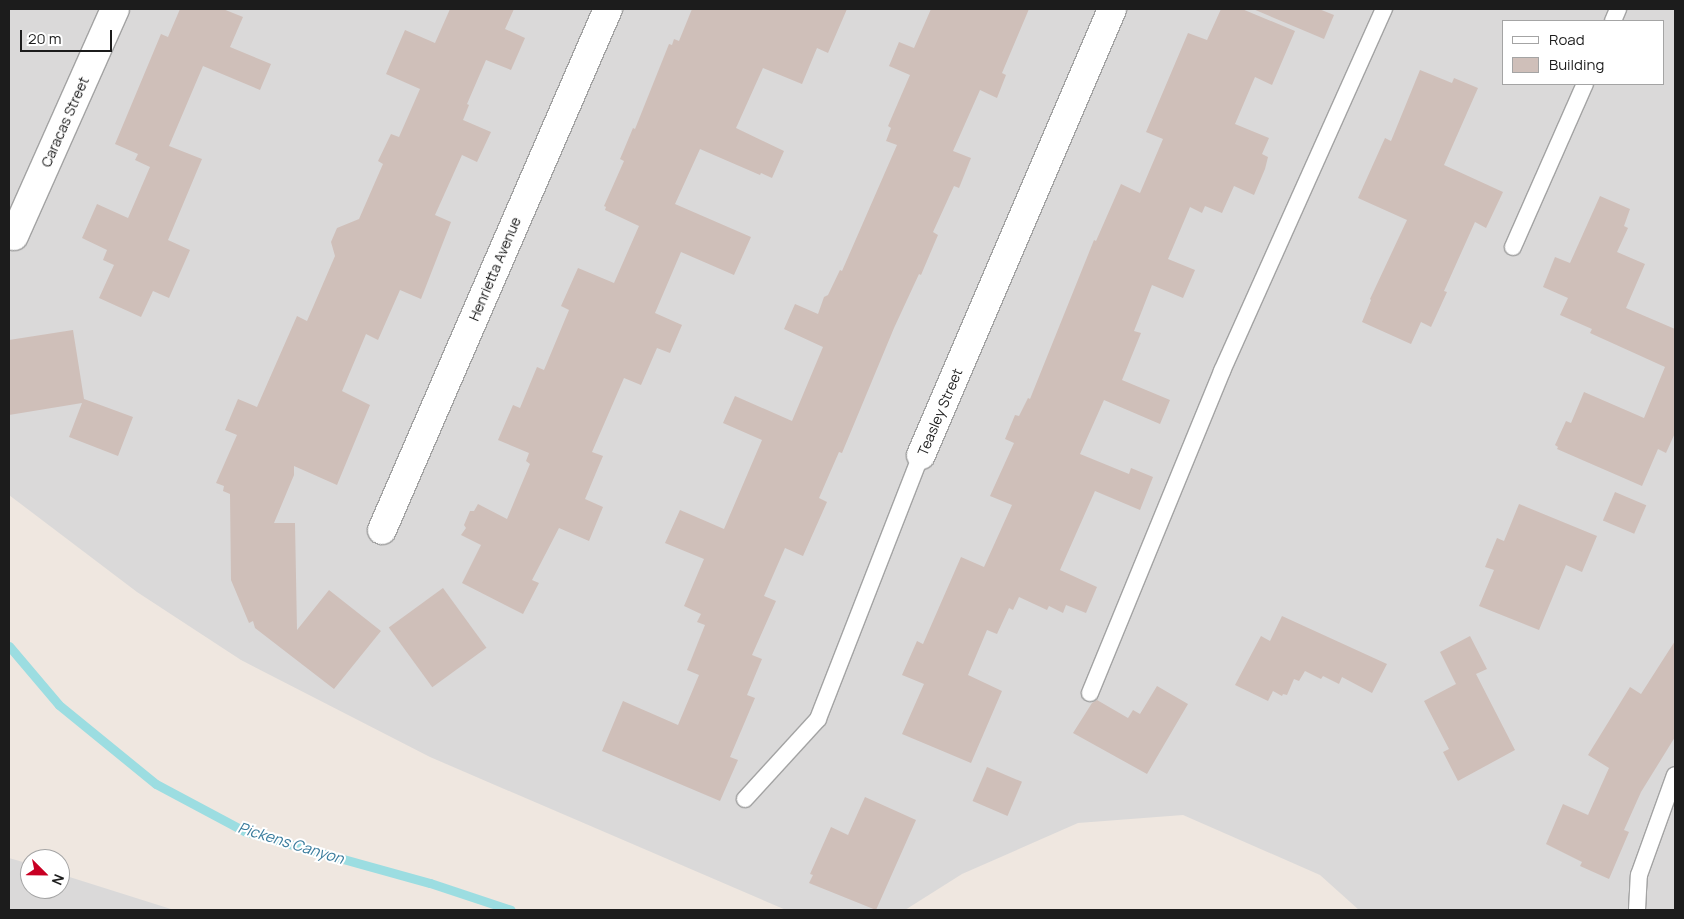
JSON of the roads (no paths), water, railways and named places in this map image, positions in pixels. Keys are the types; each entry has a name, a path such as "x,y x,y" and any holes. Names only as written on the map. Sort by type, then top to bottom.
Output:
{"street":[{"name":"Caracas Street","path":"14,236 115,9"},
{"name":"Henrietta Avenue","path":"382,530 608,9"},
{"name":"Teasley Street","path":"921,455 1112,9"}],"lane":[{"path":"1090,693 1222,371 1384,9"},
{"path":"1513,247 1585,85"},
{"name":"Teasley Street","path":"744,798 818,719 921,455"},
{"path":"1637,910 1640,875 1675,775"}],"waterway":[{"name":"Pickens Canyon","path":"9,646 59,705 156,784 246,832 430,883 511,910"}]}
